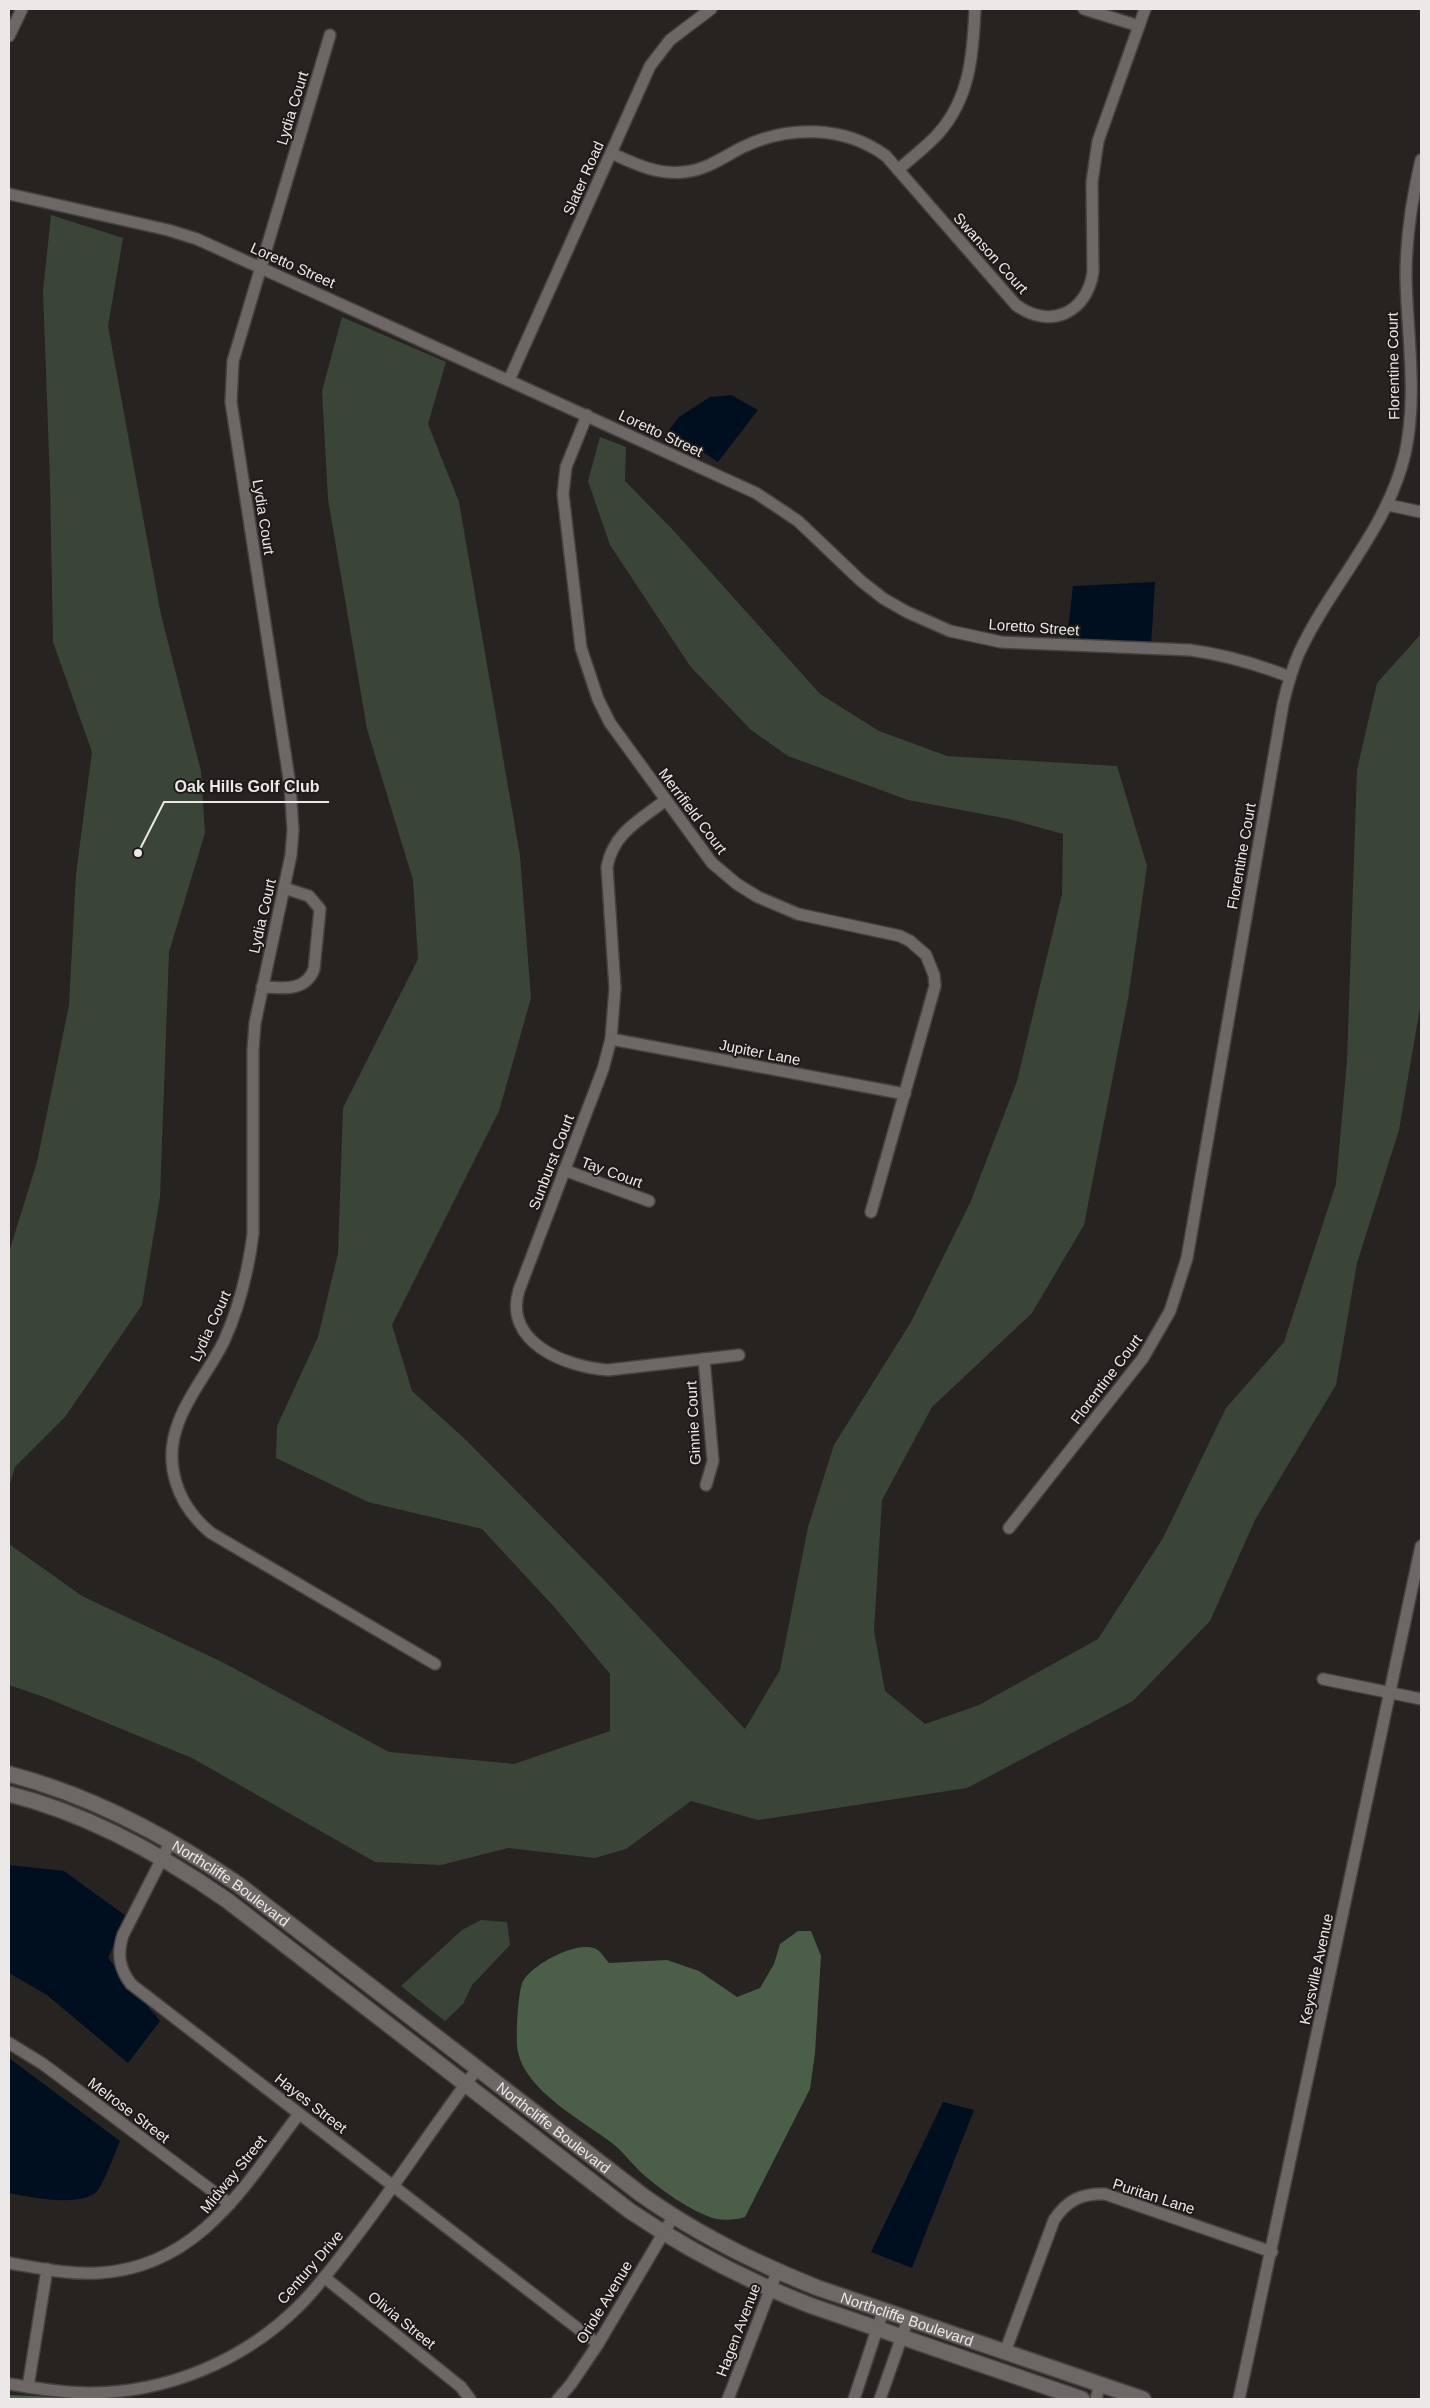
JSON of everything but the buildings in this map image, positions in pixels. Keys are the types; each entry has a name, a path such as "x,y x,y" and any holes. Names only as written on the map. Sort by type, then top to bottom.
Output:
{"main road":[{"name":"Northcliffe Boulevard","path":"9,1774 67,1792 105,1808 171,1841 239,1885 477,2069 673,2217 725,2247 777,2272 883,2311 1143,2399"},
{"name":"Northcliffe Boulevard","path":"9,1794 60,1810 97,1825 162,1857 228,1901 630,2211 662,2233 700,2255 770,2290 877,2330 1082,2399"}],"street":[{"path":"9,36 22,9"},
{"name":"Slater Road","path":"509,380 650,66 670,40 711,9"},
{"path":"898,170 936,136 958,105 970,71 975,9"},
{"path":"1084,9 1118,14 1139,26"},
{"name":"Swanson Court","path":"611,153 656,171 685,172 701,168 741,148 775,136 829,132 860,140 876,149 898,170 1016,305 1033,315 1057,316 1075,308 1088,294 1093,272 1092,182 1098,141 1145,9"},
{"name":"Lydia Court","path":"330,35 237,341 232,368 232,402 293,806 291,855 262,987 253,1050 254,1209 249,1263 234,1318 178,1421 172,1452 175,1483 188,1510 211,1534 435,1664"},
{"name":"Florentine Court","path":"1008,1528 1143,1358 1170,1311 1180,1284 1189,1248 1283,704 1290,678 1312,630 1379,523 1388,505 1405,453 1410,425 1411,398 1406,276 1411,212 1421,160"},
{"name":"Loretto Street","path":"9,194 168,230 197,239 756,493 798,521 861,581 884,598 920,619 950,631 1001,642 1190,650 1215,653 1243,660 1290,678"},
{"name":"Merrifield Court","path":"587,415 566,467 563,494 581,648 598,699 610,723 712,862 737,884 758,897 798,914 900,936 915,944 926,955 933,970 935,986 871,1212"},
{"path":"1388,505 1421,512"},
{"name":"Sunburst Court","path":"666,800 622,833 609,857 607,867 615,988 610,1039 603,1069 517,1297 517,1317 524,1333 531,1342 561,1360 591,1369 608,1370 739,1355"},
{"path":"262,987 298,986 311,976 314,969 320,909 309,896 284,888"},
{"name":"Jupiter Lane","path":"610,1039 905,1094"},
{"name":"Tay Court","path":"564,1170 649,1202"},
{"name":"Ginnie Court","path":"704,1359 713,1461 706,1485"},
{"name":"Keysville Avenue","path":"1239,2399 1272,2252 1421,1546"},
{"path":"1322,1678 1421,1699"},
{"name":"Hayes Street","path":"171,1841 123,1935 119,1954 124,1975 139,1991 598,2344"},
{"name":"Melrose Street","path":"9,2043 43,2064 230,2204"},
{"name":"Century Drive","path":"9,2384 79,2392 116,2392 145,2387 194,2374 224,2360 260,2338 300,2304 324,2277 394,2187 477,2069"},
{"name":"Midway Street","path":"9,2263 47,2269 99,2273 138,2266 176,2250 194,2239 212,2224 230,2204 299,2114"},
{"name":"Puritan Lane","path":"1005,2352 1054,2220 1066,2204 1075,2198 1086,2195 1105,2194 1272,2252"},
{"name":"Oriole Avenue","path":"558,2399 571,2384 598,2344 673,2217"},
{"path":"28,2387 47,2269"},
{"name":"Hagen Avenue","path":"728,2399 777,2272"},
{"name":"Olivia Street","path":"324,2277 461,2387 470,2399"},
{"path":"854,2399 883,2311"},
{"path":"880,2399 908,2320"},
{"path":"1096,2399 1100,2384"}],"green space":[{"path":"51,215 123,238 108,326 161,615 201,771 205,833 169,952 160,1197 142,1305 65,1417 15,1467 9,1487 9,1252 37,1162 69,1005 76,874 92,752 53,642 50,482 43,291"},
{"path":"342,317 446,362 428,424 459,502 520,856 531,998 499,1111 392,1325 412,1391 467,1441 605,1581 745,1729 780,1670 808,1527 834,1445 911,1322 970,1203 1017,1081 1062,894 1063,834 1009,819 908,800 788,756 751,730 690,666 610,545 588,481 600,437 626,447 625,481 672,529 820,694 879,731 947,756 1117,766 1147,866 1128,999 1084,1225 1032,1313 932,1407 882,1500 874,1631 885,1691 925,1724 979,1705 1098,1639 1163,1538 1226,1408 1284,1342 1336,1184 1347,1061 1357,770 1377,683 1421,634 1421,1002 1399,1130 1357,1263 1336,1385 1255,1520 1210,1621 1133,1701 967,1788 758,1820 691,1801 626,1849 595,1858 508,1848 441,1865 375,1862 192,1758 44,1697 9,1685 9,1544 82,1596 222,1662 389,1752 514,1764 610,1731 610,1674 556,1609 482,1529 368,1502 276,1458 277,1426 318,1337 338,1253 343,1108 418,959 413,880 367,729 328,499 322,391"},
{"path":"481,1920 507,1922 510,1945 472,1985 463,2004 445,2021 401,1986 462,1930"},
{"path":"798,1931 811,1931 821,1956 815,2053 810,2089 745,2217 725,2220 710,2217 669,2195 645,2176 612,2143 557,2104 532,2080 523,2066 518,2052 517,2038 518,2005 521,1986 528,1974 556,1955 588,1947 598,1950 609,1963 667,1960 699,1971 737,1997 760,1988 774,1964 780,1944"},
{"path":"9,2395 103,2399 9,2399"}],"water":[{"path":"731,395 758,410 718,462 669,430 679,417 710,397"},
{"path":"1155,582 1151,647 1066,647 1073,586"},
{"path":"9,1865 64,1871 126,1916 108,1958 160,2021 128,2063 47,1995 9,1973"},
{"path":"9,2058 120,2141 100,2187 89,2196 79,2199 54,2200 9,2193"},
{"path":"943,2102 974,2110 912,2268 871,2252"}],"place":[{"name":"Oak Hills Golf Club","path":"138,853"}]}
